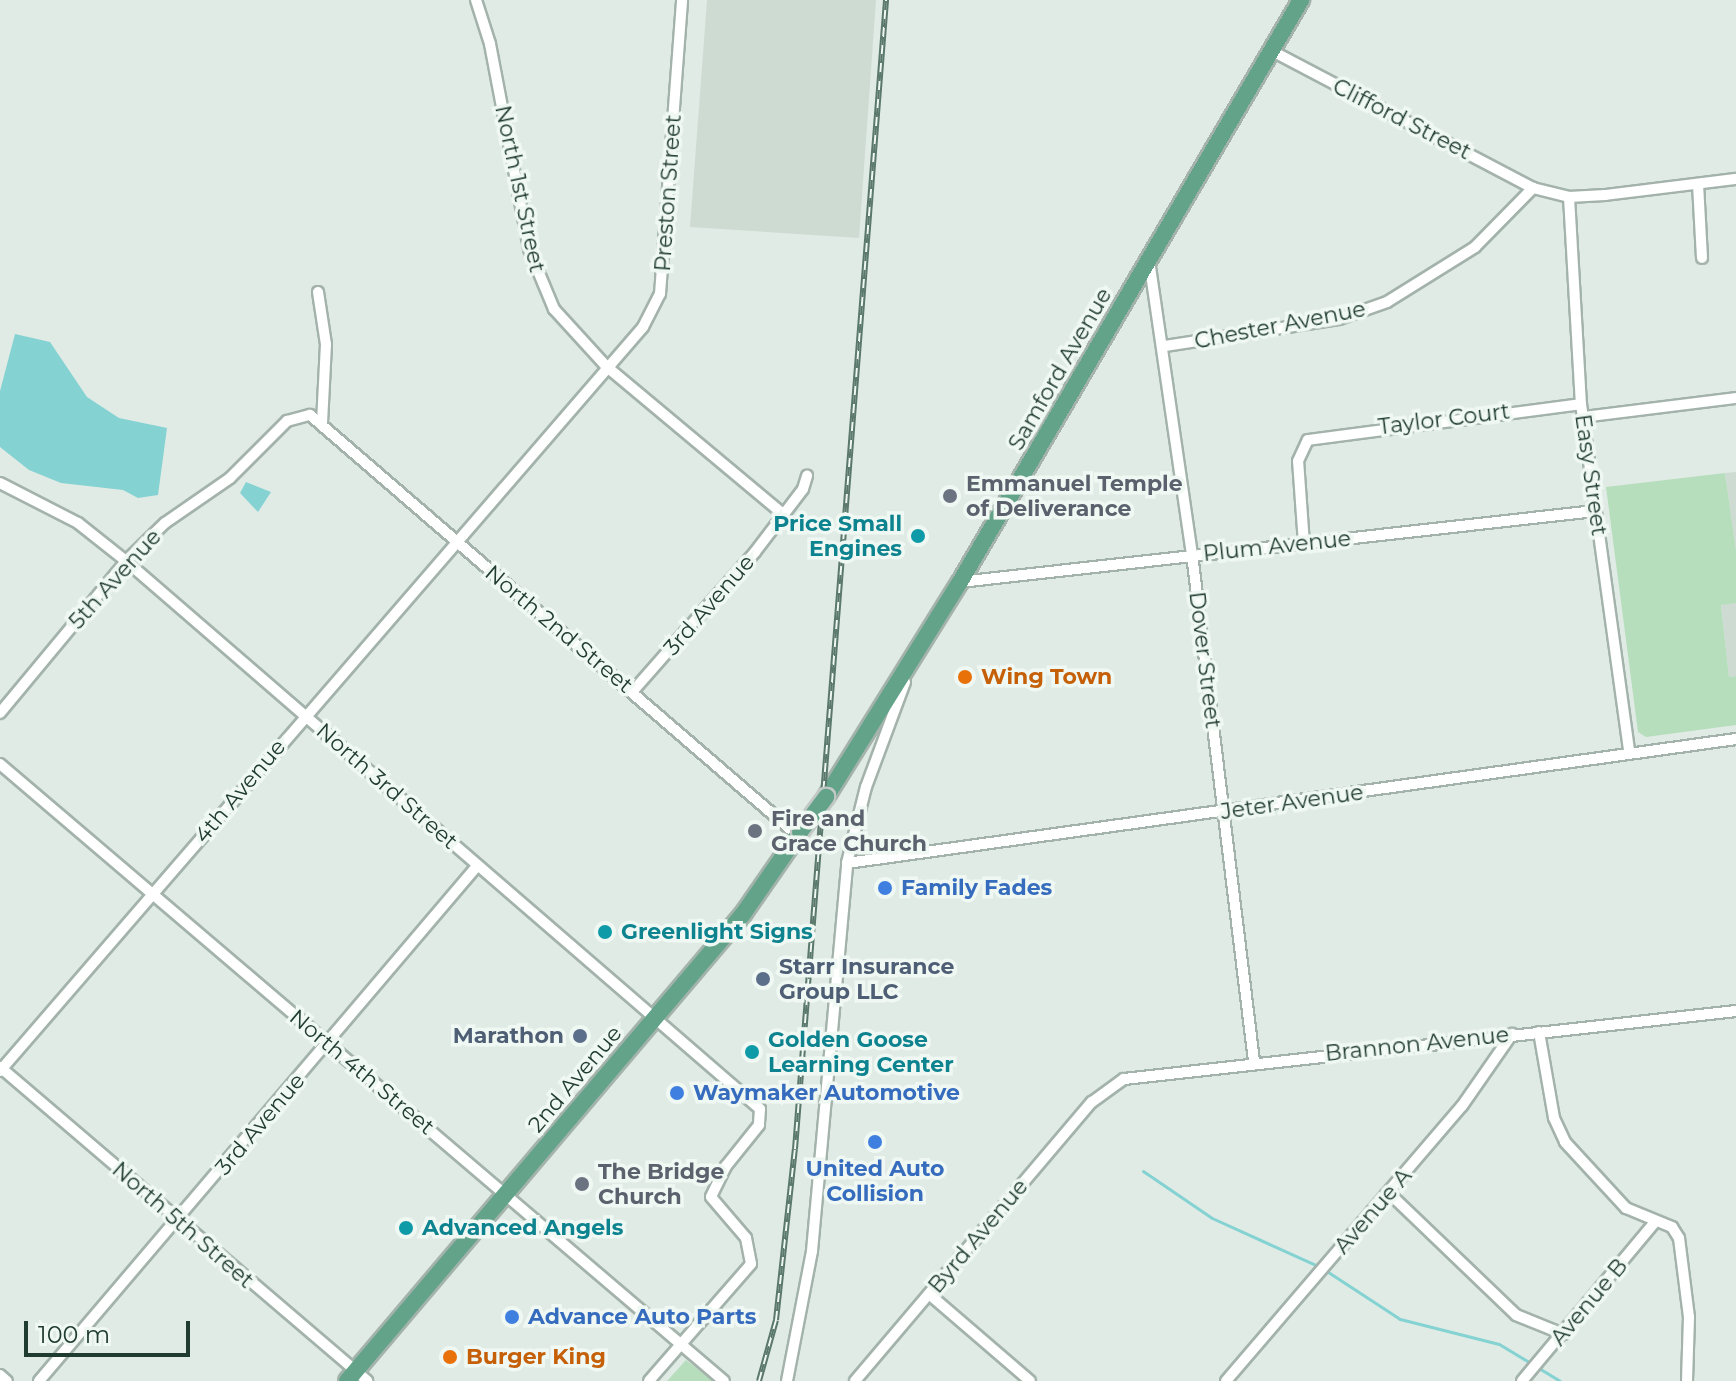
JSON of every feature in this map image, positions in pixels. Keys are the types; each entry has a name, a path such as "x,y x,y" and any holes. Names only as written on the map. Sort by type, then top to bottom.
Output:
{"main road":[{"name":"Samford Avenue","path":"826,797 911,665 1301,0"},
{"name":"2nd Avenue","path":"356,1378 507,1193 743,914 826,797"}],"street":[{"name":"North 1st Street","path":"476,0 490,44 529,249 554,309 606,366 783,514"},
{"name":"Preston Street","path":"606,366 643,327 660,294 682,0"},
{"name":"Clifford Street","path":"1272,51 1533,188"},
{"path":"1533,188 1569,197 1736,179"},
{"path":"1698,184 1702,258"},
{"name":"Chester Avenue","path":"1165,346 1339,319 1387,302 1475,247 1533,188"},
{"name":"Easy Street","path":"1569,197 1581,404 1629,752"},
{"name":"Dover Street","path":"1149,260 1165,346 1254,1061"},
{"path":"318,292 326,344 322,422"},
{"name":"4th Avenue","path":"1,1069 606,366"},
{"path":"1583,417 1736,398"},
{"name":"Taylor Court","path":"1304,544 1298,461 1308,440 1581,404"},
{"name":"5th Avenue","path":"0,713 126,561 165,523 230,478 287,421 310,415 322,422"},
{"name":"North 2nd Street","path":"322,422 454,541 799,833"},
{"name":"3rd Avenue","path":"633,691 783,514 807,476"},
{"name":"North 3rd Street","path":"0,483 78,523 126,561 658,1016 760,1109 759,1125 726,1166 711,1197 746,1238 752,1250 744,1276 683,1343"},
{"name":"Plum Avenue","path":"960,582 1595,511"},
{"path":"787,1381 812,1251 847,863 866,787 911,665"},
{"name":"Jeter Avenue","path":"847,863 1736,739"},
{"name":"North 4th Street","path":"0,764 724,1381"},
{"name":"3rd Avenue","path":"39,1381 329,1044 478,865"},
{"name":"Brannon Avenue","path":"1101,1093 1137,1075 1736,1011"},
{"path":"1539,1032 1554,1118 1565,1142 1598,1182 1654,1223 1672,1227 1684,1265 1687,1381"},
{"name":"Avenue A","path":"1226,1381 1389,1193 1494,1065 1512,1034"},
{"name":"North 5th Street","path":"1,1069 356,1378"},
{"name":"Byrd Avenue","path":"855,1381 1101,1093"},
{"path":"1389,1193 1530,1325 1550,1348"},
{"name":"Avenue B","path":"1522,1381 1654,1223"},
{"path":"929,1294 1030,1381"},
{"path":"1530,1325 1563,1334"},
{"path":"649,1381 683,1343"},
{"path":"0,1375 7,1381"}],"shaded area":[{"path":"707,0 876,0 859,238 690,227"},
{"path":"1736,472 1736,550 1725,473"},
{"path":"1736,603 1736,676 1729,677 1721,604"}],"green space":[{"path":"1725,473 1736,550 1736,603 1721,605 1729,677 1736,676 1736,725 1646,737 1638,732 1606,487"},
{"path":"686,1360 712,1380 712,1381 667,1381"}],"water":[{"path":"15,334 50,342 87,397 119,418 167,428 158,495 138,498 123,490 61,483 29,470 0,447 0,391"},
{"path":"246,482 271,492 258,512 240,493"}],"waterway":[{"path":"1143,1171 1212,1218 1318,1266"},
{"path":"1325,1270 1400,1319 1499,1344 1560,1381"}],"railway":[{"path":"759,1381 776,1320 795,1149 886,0"}],"place":[{"name":"Emmanuel Temple of Deliverance","path":"950,496"},
{"name":"Price Small Engines","path":"918,536"},
{"name":"Wing Town","path":"965,677"},
{"name":"Fire and Grace Church","path":"755,831"},
{"name":"Family Fades","path":"885,888"},
{"name":"Greenlight Signs","path":"605,932"},
{"name":"Starr Insurance Group LLC","path":"763,979"},
{"name":"Marathon","path":"580,1036"},
{"name":"Golden Goose Learning Center","path":"752,1052"},
{"name":"Waymaker Automotive","path":"677,1093"},
{"name":"United Auto Collision","path":"875,1142"},
{"name":"The Bridge Church","path":"582,1184"},
{"name":"Advanced Angels","path":"406,1228"},
{"name":"Advance Auto Parts","path":"512,1317"},
{"name":"Burger King","path":"450,1357"}]}
